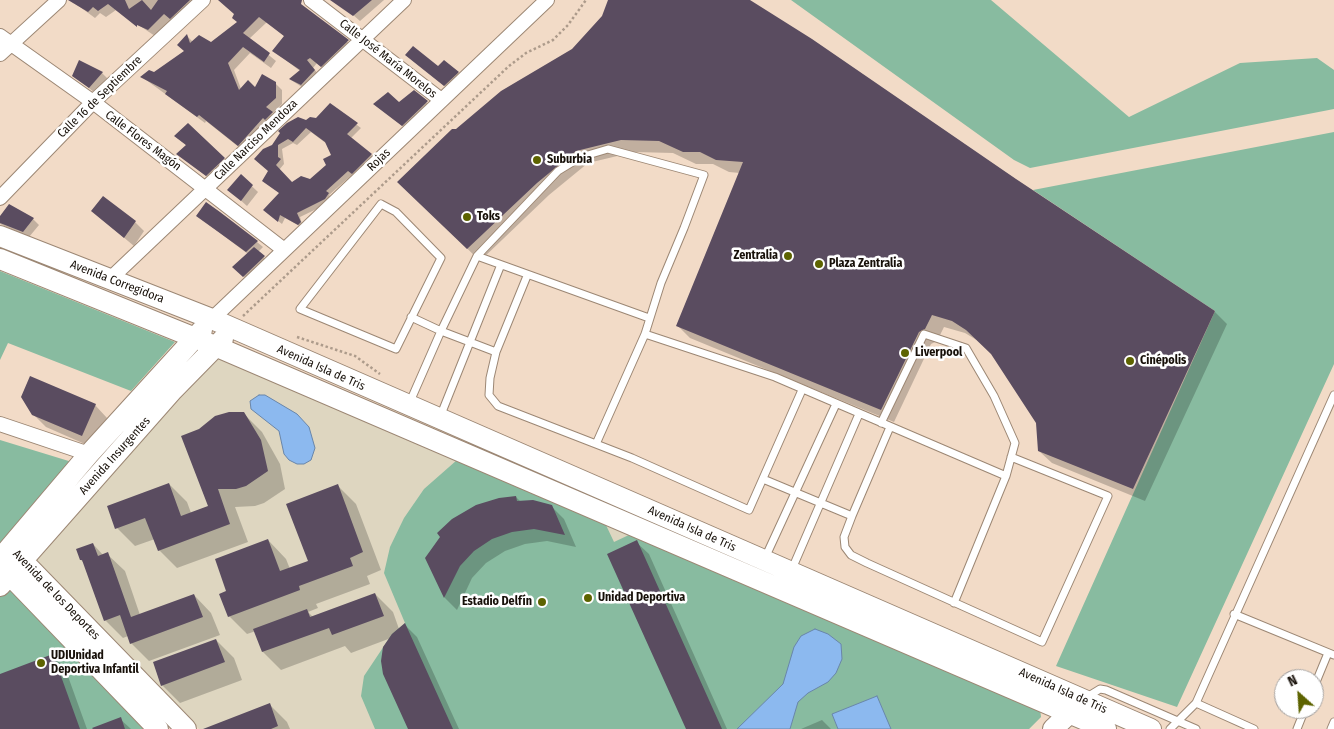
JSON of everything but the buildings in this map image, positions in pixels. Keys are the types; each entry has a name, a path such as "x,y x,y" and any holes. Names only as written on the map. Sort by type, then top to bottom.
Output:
{"main road":[{"name":"Avenida Corregidora","path":"0,236 109,280 212,319 235,325"},
{"name":"Avenida Corregidora","path":"0,259 215,346"},
{"name":"Avenida Insurgentes","path":"7,565 89,454 212,319"},
{"name":"Avenida Insurgentes","path":"7,565 235,325"},
{"name":"Avenida Isla de Tris","path":"235,325 408,406 1084,700 1099,723"},
{"name":"Avenida Isla de Tris","path":"215,346 1068,714 1099,723 1151,729"},
{"name":"Avenida de los Deportes","path":"7,565 158,729"},
{"name":"Avenida de los Deportes","path":"7,565 186,729"},
{"path":"1053,729 1084,700"}],"street":[{"path":"3,45 59,0"},
{"name":"Calle 16 de Septiembre","path":"0,198 93,102 203,0"},
{"name":"Calle José María Morelos","path":"311,0 440,99"},
{"name":"Calle Narciso Mendoza","path":"109,280 404,0"},
{"name":"Rojas","path":"212,319 283,249 382,158 440,99 547,0"},
{"name":"Calle Flores Magón","path":"3,45 93,102 283,249"},
{"path":"0,424 89,454"}],"lane":[{"path":"408,406 477,256 558,171 581,157 608,149 704,175 649,318 645,334 596,444"},
{"path":"381,204 396,212 441,258 411,317 396,349 300,309 381,204"},
{"path":"477,256 527,276 649,318"},
{"path":"439,418 500,266"},
{"path":"527,276 496,352 490,378 489,395 498,406 632,458 750,510 802,390"},
{"path":"411,317 470,343 496,352"},
{"path":"645,334 745,366 1006,476"},
{"path":"881,423 924,334 966,348 994,396 1015,443 1006,476 954,603"},
{"path":"1170,729 1196,703 1234,614 1334,395"},
{"path":"764,561 836,404"},
{"path":"790,572 859,414"},
{"path":"890,427 844,537 845,547 851,555 1042,642 1108,496 1011,458"},
{"path":"763,479 852,516"},
{"path":"1234,614 1331,654 1324,669"},
{"path":"1084,700 1095,692 1106,690 1196,729"},
{"path":"1196,703 1254,729"},
{"path":"1331,729 1334,722"}],"path":[{"path":"235,325 509,66 526,53 553,40 568,25 586,0"}],"shaded area":[{"path":"214,356 1040,709 1041,717 1029,729 199,729 34,559"}],"green space":[{"path":"791,0 991,0 1129,117 1240,63 1317,58 1334,70 1334,109 1030,168 1014,160"},
{"path":"1334,132 1334,364 1177,707 1056,666 1215,311 1033,190"},
{"path":"0,271 175,342 131,391 8,343 0,360"},
{"path":"0,440 72,462 0,546"},
{"name":"Unidad Deportiva","path":"457,460 605,523 614,542 631,534 1040,709 1041,717 1029,729 375,729 361,696 364,676 392,634 405,623 384,573 390,547 404,518 424,489"},
{"name":"UDIUnidad Deportiva Infantil","path":"9,586 145,729 0,729 0,597"}],"water":[{"path":"259,395 265,395 297,414 309,427 315,448 311,460 304,464 297,464 289,460 284,454 279,431 251,409 250,401"},
{"path":"815,629 828,634 841,644 842,659 836,673 828,682 808,693 798,702 790,729 737,729 783,684 794,647 801,636"},
{"path":"877,696 891,729 838,729 832,714"}],"place":[{"name":"Suburbia","path":"537,160"},
{"name":"Toks","path":"467,217"},
{"name":"Zentralia","path":"788,256"},
{"name":"Plaza Zentralia","path":"819,264"},
{"name":"Liverpool","path":"905,353"},
{"name":"Cinépolis","path":"1130,361"},
{"name":"Unidad Deportiva","path":"588,598"},
{"name":"Estadio Delfín","path":"542,602"},
{"name":"UDIUnidad Deportiva Infantil","path":"41,663"}]}
